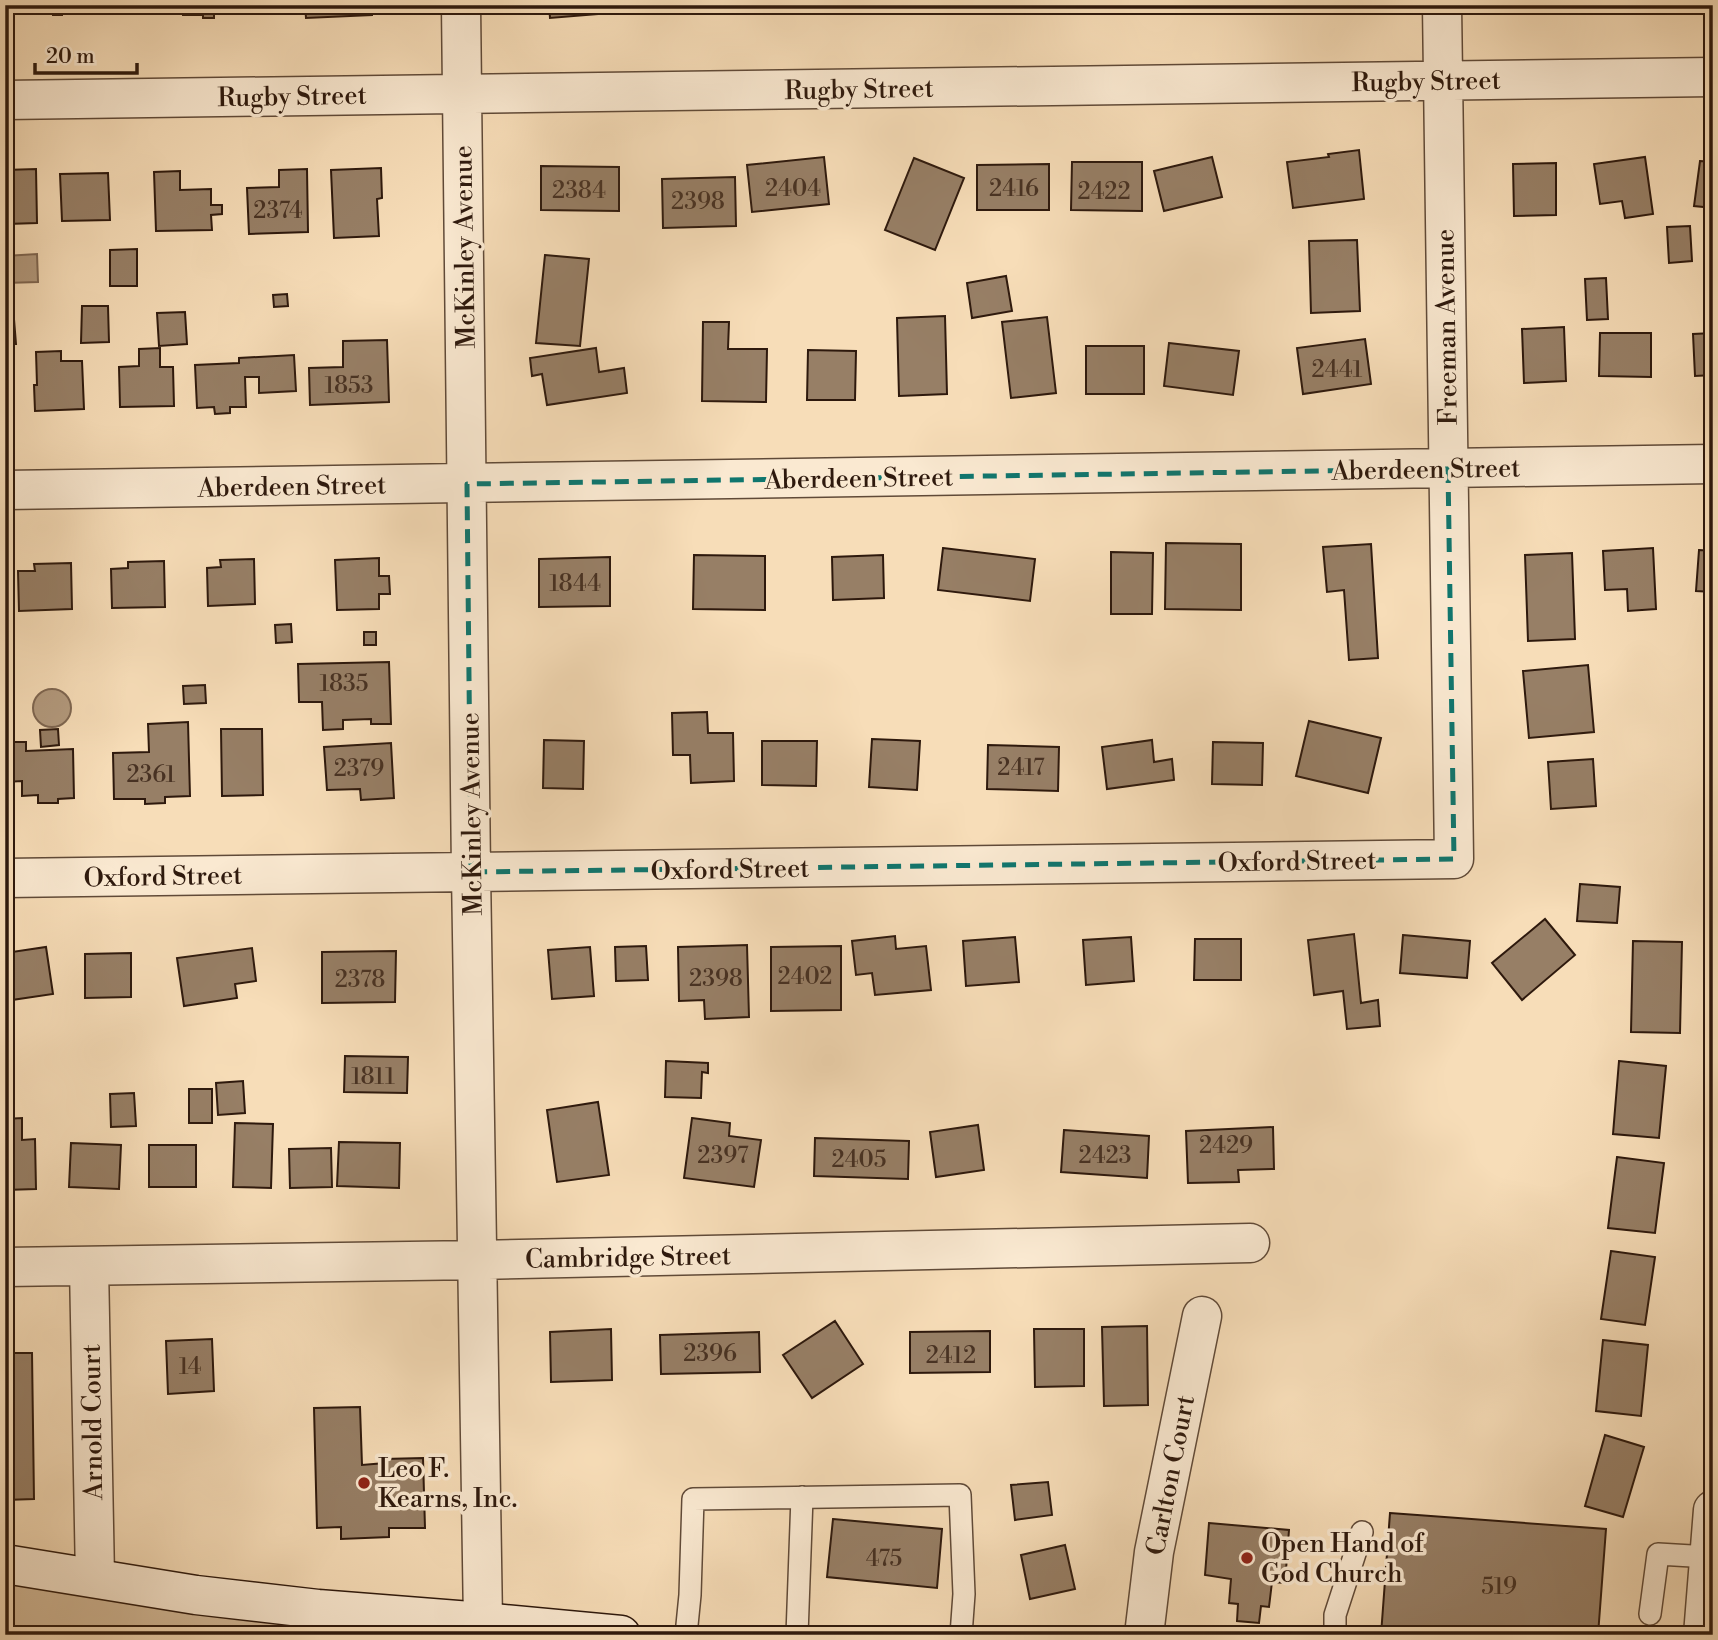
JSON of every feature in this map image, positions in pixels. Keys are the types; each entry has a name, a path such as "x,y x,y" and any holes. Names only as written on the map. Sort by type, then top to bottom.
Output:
{"street":[{"name":"McKinley Avenue","path":"461,5 483,1622"},
{"name":"Freeman Avenue","path":"1442,5 1454,859"},
{"name":"Rugby Street","path":"5,100 1713,77"},
{"name":"Aberdeen Street","path":"5,490 1713,464"},
{"name":"Oxford Street","path":"5,878 1454,859"},
{"name":"Cambridge Street","path":"5,1267 478,1260 1250,1243"},
{"name":"Arnold Court","path":"89,1266 95,1578"},
{"name":"Carlton Court","path":"1144,1635 1157,1539 1202,1316"},
{"path":"1706,1628 1713,1510"},
{"path":"5,1564 196,1595 318,1609 601,1634"}],"lane":[{"path":"686,1635 693,1499 960,1495 964,1594 961,1635"},
{"path":"797,1635 803,1497"},
{"path":"1335,1635 1335,1615 1362,1532"},
{"path":"1650,1614 1658,1554 1709,1557"}],"highlighted area":[{"path":"1448,469 1454,859 471,872 467,484"}],"shaded area":[{"path":"37,254 38,282 5,283 5,256"},
{"path":"52,689 65,695 71,708 65,721 52,727 39,721 33,708 39,695"},
{"path":"5,1564 329,1610 328,1635 5,1635"}],"building":[{"path":"31,5 85,5 85,8 62,9 62,15 53,15 53,10 31,11"},
{"path":"183,5 253,5 253,12 214,13 214,18 203,18 203,15 183,15"},
{"path":"305,5 372,5 372,15 306,18"},
{"path":"549,5 622,5 622,12 550,18"},
{"path":"1359,150 1364,199 1293,208 1287,162"},
{"path":"824,157 829,204 752,212 747,165"},
{"path":"1212,157 1222,197 1164,211 1154,171"},
{"path":"1645,157 1653,214 1625,218 1622,201 1600,204 1594,164"},
{"path":"914,158 964,178 935,250 885,230"},
{"path":"1700,161 1713,162 1713,208 1694,206"},
{"path":"1072,162 1142,162 1142,211 1071,210"},
{"path":"1556,163 1556,215 1514,216 1513,164"},
{"path":"1049,164 1049,210 977,210 977,165"},
{"path":"541,166 619,167 619,211 541,210"},
{"path":"381,168 382,198 377,199 379,236 334,238 331,170"},
{"path":"36,169 37,223 7,224 5,227 5,170"},
{"path":"307,169 308,232 249,234 247,188 279,187 279,170"},
{"path":"180,171 180,190 211,189 211,205 222,205 222,214 211,215 212,230 156,231 154,172"},
{"path":"108,173 110,220 62,221 60,174"},
{"path":"735,177 736,226 663,228 662,179"},
{"path":"1690,226 1692,261 1669,263 1667,227"},
{"path":"1357,240 1360,311 1311,313 1309,241"},
{"path":"137,249 137,286 110,286 110,250"},
{"path":"545,255 589,259 580,346 536,343"},
{"path":"1006,276 1012,311 972,318 967,283"},
{"path":"1606,278 1608,319 1587,320 1585,279"},
{"path":"287,294 288,306 274,307 273,295"},
{"path":"82,306 108,306 109,342 81,343"},
{"path":"5,307 13,307 16,344 5,344"},
{"path":"185,312 187,344 159,346 157,313"},
{"path":"945,316 947,394 899,396 897,318"},
{"path":"1047,317 1056,393 1011,398 1002,322"},
{"path":"703,322 729,322 728,349 767,349 766,402 702,401"},
{"path":"1564,327 1566,381 1524,383 1522,329"},
{"path":"1600,333 1651,333 1651,377 1599,376"},
{"path":"1713,333 1713,375 1695,376 1693,334"},
{"path":"1365,339 1371,384 1303,394 1297,348"},
{"path":"387,340 389,402 310,405 309,368 343,367 343,341"},
{"path":"1169,343 1239,351 1233,395 1164,386"},
{"path":"1086,346 1144,346 1144,394 1086,394"},
{"path":"160,348 160,367 173,367 174,406 120,407 119,367 139,366 139,349"},
{"path":"596,348 599,372 624,368 627,393 547,405 542,374 532,376 530,358"},
{"path":"808,350 856,351 855,400 807,400"},
{"path":"61,351 61,361 82,361 84,409 35,411 36,352"},
{"path":"294,355 296,391 259,393 259,377 245,377 246,407 230,407 230,413 215,414 214,407 197,408 195,365 239,363 239,358"},
{"path":"1166,543 1241,544 1241,610 1165,609"},
{"path":"1371,544 1378,658 1349,660 1344,590 1327,592 1323,547"},
{"path":"943,548 1035,559 1030,601 938,590"},
{"path":"1653,548 1656,609 1628,611 1627,589 1605,590 1603,551"},
{"path":"1699,550 1713,551 1713,592 1696,591"},
{"path":"1111,552 1153,553 1152,614 1111,614"},
{"path":"1572,553 1575,639 1528,641 1525,555"},
{"path":"694,555 765,556 765,610 693,609"},
{"path":"883,555 884,598 833,600 832,557"},
{"path":"610,557 610,606 539,607 539,559"},
{"path":"379,558 379,576 389,576 390,594 379,594 379,609 337,610 335,560"},
{"path":"254,559 255,604 208,606 207,568 221,567 220,560"},
{"path":"164,561 165,607 112,608 111,569 128,568 128,562"},
{"path":"71,563 72,609 19,611 18,571 35,571 34,564"},
{"path":"291,624 292,642 276,643 275,625"},
{"path":"364,632 376,632 376,645 364,645"},
{"path":"389,662 391,724 371,724 371,719 343,720 343,729 323,730 322,702 299,702 298,664"},
{"path":"1588,665 1594,732 1529,738 1523,671"},
{"path":"205,685 206,703 184,704 183,686"},
{"path":"707,712 708,733 733,733 734,781 691,783 690,755 673,755 672,713"},
{"path":"1309,721 1381,738 1368,793 1296,776"},
{"path":"188,722 190,796 165,797 165,803 145,804 145,799 114,799 113,753 149,752 148,724"},
{"path":"58,729 59,745 41,747 40,730"},
{"path":"221,729 262,729 263,795 222,796"},
{"path":"872,739 920,741 917,790 869,787"},
{"path":"544,740 584,741 583,789 543,788"},
{"path":"1152,740 1154,762 1172,759 1174,780 1107,789 1102,747"},
{"path":"762,741 817,741 816,786 762,785"},
{"path":"5,742 26,742 26,751 73,749 74,798 58,799 58,803 38,803 38,795 22,796 22,781 6,782"},
{"path":"1213,742 1263,743 1262,785 1212,784"},
{"path":"391,743 394,798 361,800 360,789 327,790 324,747"},
{"path":"988,745 1059,747 1058,791 987,789"},
{"path":"1593,759 1596,806 1551,809 1548,762"},
{"path":"1580,884 1620,887 1617,923 1577,921"},
{"path":"1545,919 1575,955 1522,1000 1492,963"},
{"path":"1354,934 1361,1003 1378,1000 1380,1026 1347,1029 1343,991 1314,995 1308,940"},
{"path":"1403,935 1470,941 1467,978 1400,973"},
{"path":"895,936 896,949 926,946 931,990 875,995 872,973 856,975 852,941"},
{"path":"1015,937 1019,982 966,986 963,941"},
{"path":"1131,937 1134,981 1086,985 1083,940"},
{"path":"1195,939 1241,939 1241,980 1194,980"},
{"path":"1633,941 1682,942 1680,1033 1631,1032"},
{"path":"747,945 749,1017 705,1019 704,1000 679,1001 678,947"},
{"path":"646,946 648,980 616,981 615,947"},
{"path":"841,946 841,1010 771,1011 771,947"},
{"path":"46,947 53,994 5,1001 5,953"},
{"path":"590,947 594,996 552,999 548,950"},
{"path":"252,948 256,981 235,984 237,998 184,1006 177,958"},
{"path":"396,951 395,1002 322,1003 322,952"},
{"path":"131,953 131,997 85,998 85,954"},
{"path":"345,1056 408,1057 407,1093 344,1092"},
{"path":"666,1061 708,1063 708,1073 702,1072 701,1098 665,1097"},
{"path":"1619,1061 1666,1066 1659,1138 1613,1134"},
{"path":"243,1081 245,1113 218,1115 216,1083"},
{"path":"189,1089 212,1089 212,1123 189,1123"},
{"path":"134,1093 136,1126 111,1127 110,1094"},
{"path":"598,1102 609,1175 557,1182 547,1110"},
{"path":"22,1118 22,1140 35,1139 36,1189 5,1190 5,1119"},
{"path":"692,1118 730,1123 729,1136 761,1140 754,1187 684,1178"},
{"path":"235,1123 273,1124 271,1188 233,1187"},
{"path":"978,1125 984,1170 936,1177 930,1132"},
{"path":"1273,1127 1274,1169 1238,1170 1239,1182 1188,1183 1186,1131"},
{"path":"1064,1130 1149,1136 1147,1178 1061,1172"},
{"path":"815,1138 909,1141 908,1179 814,1176"},
{"path":"339,1142 400,1143 399,1188 337,1186"},
{"path":"71,1143 121,1145 119,1189 69,1187"},
{"path":"149,1145 196,1145 196,1187 149,1187"},
{"path":"331,1148 332,1187 290,1188 289,1149"},
{"path":"1617,1157 1664,1163 1655,1233 1608,1228"},
{"path":"1611,1251 1655,1257 1645,1325 1601,1319"},
{"path":"835,1321 863,1364 812,1398 783,1355"},
{"path":"1147,1326 1148,1405 1104,1406 1102,1327"},
{"path":"611,1329 612,1380 551,1382 550,1332"},
{"path":"1034,1329 1084,1329 1084,1386 1035,1387"},
{"path":"990,1331 990,1372 910,1373 910,1332"},
{"path":"759,1332 760,1372 661,1374 660,1335"},
{"path":"212,1339 214,1391 168,1394 166,1341"},
{"path":"1603,1340 1648,1345 1641,1416 1596,1411"},
{"path":"5,1353 32,1353 34,1499 5,1500"},
{"path":"360,1407 362,1465 385,1463 384,1459 423,1458 425,1528 389,1528 389,1537 341,1539 341,1527 317,1528 314,1408"},
{"path":"1605,1435 1644,1447 1623,1517 1585,1506"},
{"path":"1048,1482 1052,1515 1015,1520 1011,1485"},
{"path":"1390,1513 1606,1529 1598,1635 1381,1635"},
{"path":"833,1519 942,1529 937,1588 827,1577"},
{"path":"1209,1523 1289,1530 1285,1583 1272,1582 1269,1607 1261,1606 1259,1623 1237,1621 1238,1604 1229,1603 1231,1579 1205,1575"},
{"path":"1065,1545 1075,1589 1030,1599 1021,1555"}],"place":[{"name":"Leo F. Kearns, Inc.","path":"364,1483"},
{"name":"Open Hand of God Church","path":"1247,1558"}]}
